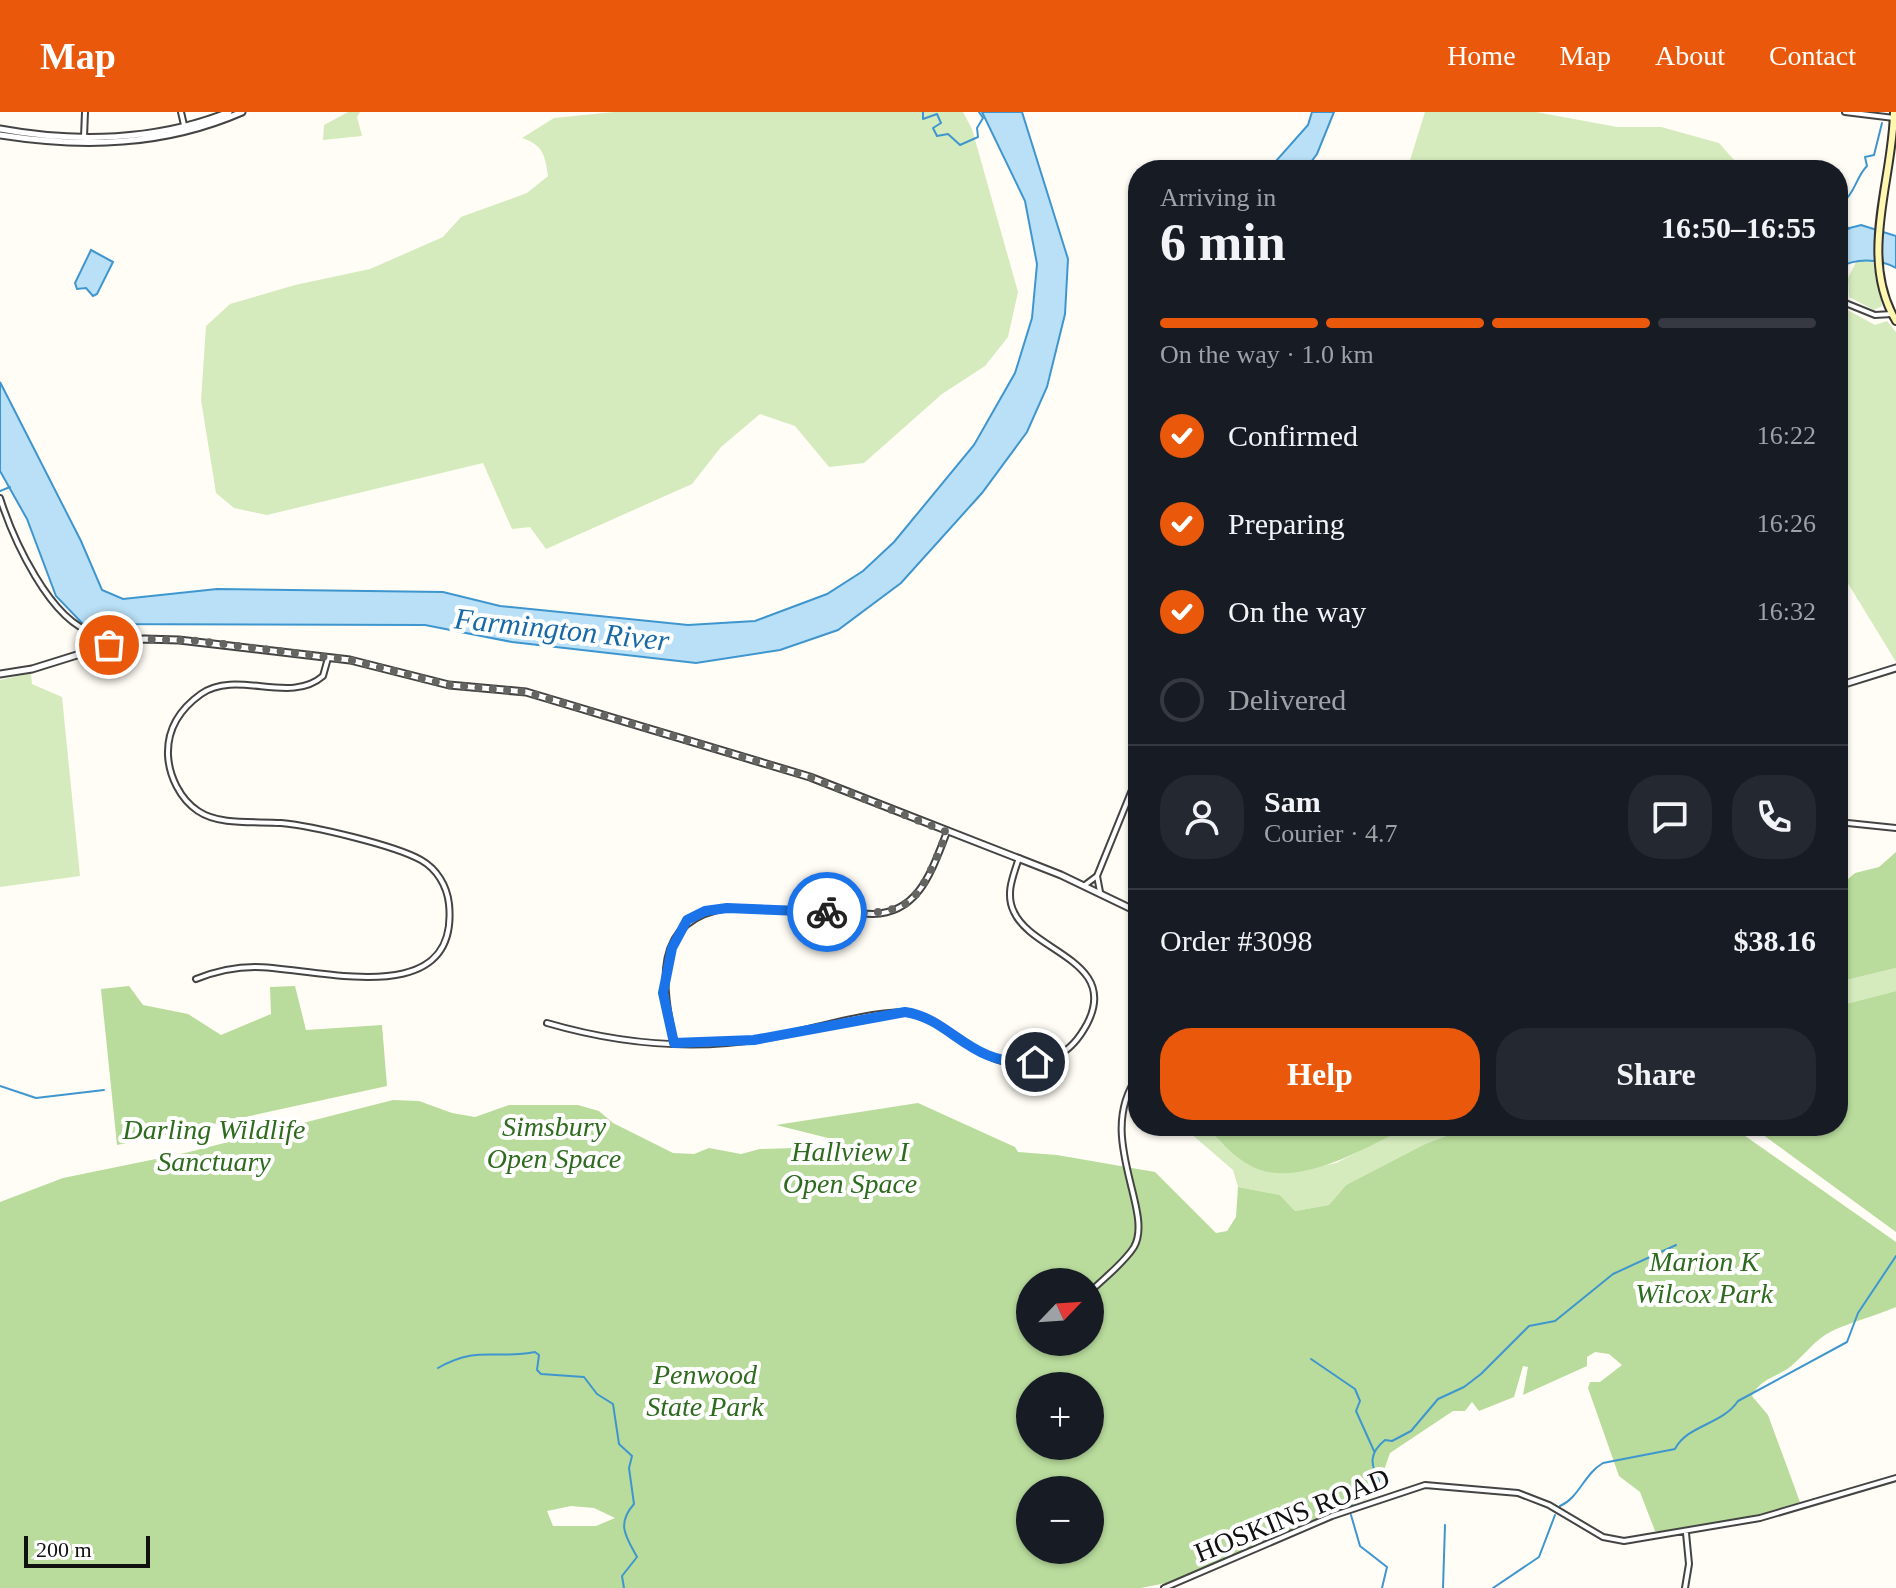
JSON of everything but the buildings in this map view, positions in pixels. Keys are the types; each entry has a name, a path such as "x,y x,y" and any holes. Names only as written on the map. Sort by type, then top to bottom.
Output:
{"main road":[{"path":"1894,317 1883,289 1878,249 1895,115"}],"street":[{"path":"84,141 85,112"},
{"path":"181,112 184,129"},
{"path":"184,129 229,112"},
{"path":"0,132 84,141 142,140 242,112"},
{"path":"1845,112 1895,115"},
{"path":"1848,304 1875,315 1894,317"},
{"path":"0,498 38,578 69,620 93,633 199,641 350,660 449,685 526,692 810,777 1019,858 1128,907"},
{"path":"0,674 32,669 88,650 144,639"},
{"path":"196,979 224,969 257,967 346,978 411,972 431,961 449,931 447,890 425,862 402,852 305,827 225,820 199,812 181,795 171,776 169,734 176,718 200,695 227,685 304,686 323,676 328,658"},
{"path":"1848,683 1896,668"},
{"path":"1085,885 1097,876 1128,800"},
{"path":"1848,823 1896,828"},
{"path":"674,1043 663,993 672,948 687,920 705,911 727,908 873,914 894,912 923,888 947,832"},
{"path":"547,1023 610,1038 674,1043 754,1040 905,1012 920,1016 992,1058 1025,1062 1061,1054 1074,1043 1089,1020 1091,989 1077,964 1031,934 1014,912 1010,887 1019,858"},
{"path":"1097,876 1100,892"},
{"path":"1104,1278 1134,1247 1138,1236 1135,1202 1121,1147 1128,1096"},
{"name":"HOSKINS ROAD","path":"1164,1588 1332,1516 1425,1485 1518,1493 1549,1505 1613,1540 1686,1533 1777,1514 1896,1478"},
{"path":"1685,1588 1689,1564 1686,1533"}],"green space":[{"path":"348,112 360,112 357,117 362,136 323,140 324,125"},
{"path":"614,112 963,112 972,129 1018,292 1008,337 985,366 942,394 864,463 829,467 795,426 760,414 721,447 692,484 546,549 530,527 512,529 483,463 267,515 234,508 216,493 201,400 206,326 230,304 295,285 370,269 443,237 461,217 527,193 548,176 542,152 522,138 554,118"},
{"path":"1425,112 1536,112 1617,127 1661,127 1719,143 1734,160 1410,160"},
{"path":"1859,256 1872,257 1882,306 1874,310 1849,297 1848,278"},
{"path":"1848,310 1875,325 1887,321 1896,332 1896,662 1848,583"},
{"path":"31,673 32,684 62,697 80,876 0,887 0,680"},
{"path":"1896,852 1896,968 1848,980 1848,879 1855,873 1879,867"},
{"path":"1896,968 1896,991 1848,1003 1848,980"},
{"path":"129,986 143,1005 188,1014 221,1035 271,1014 270,987 295,986 306,1030 382,1025 387,1086 117,1145 101,989"},
{"path":"1896,991 1896,1232 1765,1136 1848,1136 1848,1003"},
{"path":"393,1100 419,1101 452,1113 475,1117 509,1105 578,1105 599,1111 613,1123 673,1153 694,1154 709,1148 741,1154 760,1149 826,1147 832,1139 776,1125 918,1103 1015,1147 1018,1152 1057,1155 1155,1172 1216,1233 1227,1231 1236,1217 1238,1187 1280,1195 1295,1211 1329,1205 1346,1185 1446,1136 1745,1136 1896,1242 1896,1307 1826,1334 1790,1367 1759,1386 1752,1396 1768,1415 1800,1502 1765,1513 1663,1533 1655,1531 1640,1492 1619,1476 1588,1388 1590,1382 1600,1382 1622,1365 1609,1354 1595,1352 1587,1357 1587,1366 1523,1395 1528,1367 1523,1366 1514,1397 1479,1411 1472,1402 1465,1411 1453,1411 1390,1453 1375,1496 1166,1583 1141,1588 0,1588 0,1202 63,1178 185,1153","holes":["571,1506 594,1508 615,1518 596,1526 553,1526 547,1511"]},
{"path":"1194,1136 1215,1136 1264,1171 1299,1171 1336,1163 1389,1136 1446,1136 1346,1185 1329,1205 1295,1211 1280,1195 1238,1187 1233,1170"},
{"path":"1216,1136 1389,1136 1339,1160 1300,1172 1264,1171 1240,1159"}],"water":[{"name":"Farmington River","path":"982,112 1022,112 1068,259 1065,314 1047,387 1027,432 982,493 901,583 838,630 780,650 696,663 512,642 425,625 83,624 56,596 27,519 0,471 0,382 81,541 102,590 123,599 217,589 443,592 500,606 688,625 755,621 827,594 863,571 894,542 974,445 1015,373 1032,318 1037,264 1025,201"},
{"path":"1312,112 1334,112 1312,160 1277,160 1308,125"},
{"path":"1861,225 1896,236 1896,268 1867,260 1848,264 1848,228"},
{"path":"91,250 113,262 97,294 93,296 86,288 77,289 75,283"}],"waterway":[{"path":"923,112 923,119 937,114 941,123 933,128 937,136 948,134 960,145 978,137 977,128 983,118 979,112"},
{"path":"1848,196 1867,166 1865,157 1874,155 1882,123"},
{"path":"0,491 10,487"},
{"path":"0,1086 36,1098 104,1090"},
{"path":"1351,1506 1352,1501 1374,1492 1379,1481 1374,1469 1374,1454 1385,1440 1392,1441 1411,1431 1438,1399 1464,1387 1481,1374 1529,1326 1555,1321 1613,1274 1676,1245"},
{"path":"1560,1506 1603,1463 1675,1449 1680,1441 1723,1415 1738,1401 1847,1342 1858,1313 1896,1256"},
{"path":"438,1368 476,1355 535,1352 539,1355 537,1370 541,1374 584,1377 597,1394 613,1404 619,1444 632,1456 629,1468 634,1504 624,1524 626,1537 637,1557 622,1576 624,1588"},
{"path":"1311,1359 1355,1389 1360,1401 1356,1411 1374,1451"},
{"path":"1351,1515 1360,1546 1387,1567 1382,1588"},
{"path":"1493,1588 1539,1557 1555,1515"},
{"path":"1443,1588 1445,1525"}],"way so far":[{"path":"109,645 144,639 199,641 350,660 449,685 526,692 810,777 947,832 923,888 894,912 827,912"}],"route":[{"path":"827,912 727,908 705,911 687,920 672,948 663,993 674,1043 729,1043 770,1038 905,1012 930,1021 981,1054 1012,1062 1035,1062"}],"park label":[{"name":"Simsbury Open Space","path":"554,1142"},
{"name":"Darling Wildlife Sanctuary","path":"214,1145"},
{"name":"Hallview I Open Space","path":"850,1167"},
{"name":"Marion K Wilcox Park","path":"1704,1277"},
{"name":"Penwood State Park","path":"705,1390"}]}
